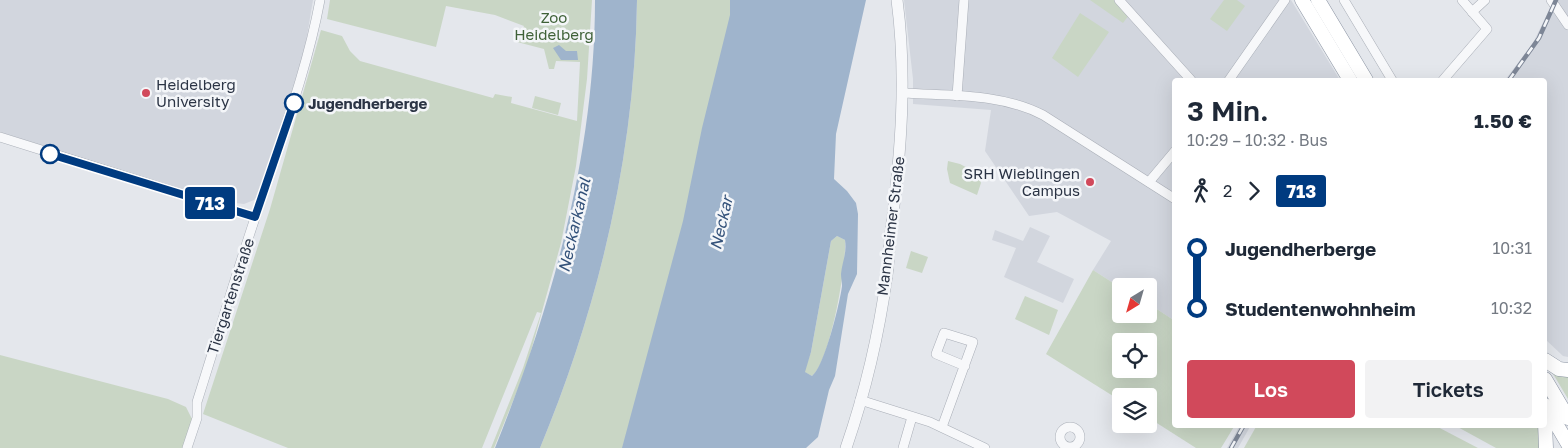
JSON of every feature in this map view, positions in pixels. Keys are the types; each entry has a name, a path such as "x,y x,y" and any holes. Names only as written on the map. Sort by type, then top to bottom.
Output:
{"highway":[{"path":"1302,0 1349,78"},
{"path":"1318,0 1365,78"},
{"path":"1547,361 1559,368 1568,370"},
{"path":"1547,382 1568,418"},
{"path":"1547,409 1568,444"},
{"path":"1545,428 1546,445"}],"street":[{"name":"Tiergartenstraße","path":"187,448 197,418 197,402 255,217 294,103 314,30 320,0"},
{"name":"Mannheimer Straße","path":"846,448 860,400 887,276 904,93 897,0"},
{"path":"957,96 964,0"},
{"path":"1119,0 1189,78"},
{"path":"1230,78 1285,0"},
{"path":"1344,0 1391,78"},
{"path":"1472,12 1485,0"},
{"path":"1551,0 1568,25"},
{"path":"1445,78 1487,29 1463,2"},
{"path":"904,93 957,96 1006,102 1036,112 1172,197"},
{"path":"0,138 255,217"},
{"path":"1149,182 1172,155"},
{"path":"942,427 965,366"},
{"path":"860,400 942,427 985,448"},
{"path":"902,448 912,417"}],"shaded area":[{"name":"Heidelberg University","path":"0,0 313,0 304,54 259,195 254,200 244,204 217,201 0,132"},
{"name":"SRH Wieblingen Campus","path":"904,0 1291,0 1339,78 1172,78 1172,319 1158,310 1158,278 1112,278 1112,282 1093,270 1111,241 1057,212 1029,216 985,151 991,110 913,104 913,79"},
{"path":"1554,0 1568,0 1568,357 1563,356 1547,341 1547,78 1507,78 1533,43"},
{"path":"1030,227 1050,236 1037,262 1074,279 1063,303 1004,277 1016,248 992,240 995,230 1023,241"},
{"path":"1238,428 1249,428 1238,448 1227,448"}],"green space":[{"name":"Zoo Heidelberg","path":"330,0 592,0 587,79 576,166 561,243 526,369 494,448 491,448 523,368 541,313 537,312 482,448 288,448 203,414 270,209 321,30 342,36 350,51 360,61 493,98 495,94 512,97 511,103 577,121 580,62 556,61 554,69 549,69 544,49 517,42 524,26 495,15 446,6 436,47 327,19"},
{"path":"637,0 784,0 689,448 540,448 580,340 610,228 621,172 629,115 635,58"},
{"path":"1090,0 1115,0 1129,15 1123,23"},
{"path":"1224,0 1237,0 1245,6 1227,31 1210,19"},
{"path":"1080,13 1109,32 1078,77 1052,58"},
{"path":"535,96 561,103 558,115 532,108"},
{"path":"948,161 960,164 979,174 981,183 977,195 950,183 947,169"},
{"path":"837,236 845,240 840,290 825,353 819,367 812,376 804,372 811,352 831,241"},
{"path":"911,251 928,257 922,273 906,268"},
{"path":"1093,270 1112,282 1112,323 1157,323 1158,310 1172,319 1172,428 1233,428 1221,448 1196,448 1157,423 1157,388 1112,388 1112,395 1046,354"},
{"path":"1025,296 1058,310 1049,335 1015,319"},
{"path":"0,355 168,399 186,407 192,419 183,448 0,448"},
{"path":"1549,367 1568,375 1568,399"},
{"path":"1255,428 1440,428 1478,448 1244,448"},
{"path":"1459,428 1541,428 1540,448 1496,448"}],"water":[{"name":"Neckarkanal","path":"595,0 637,0 635,58 629,115 621,172 610,228 580,340 540,448 495,448 535,340 566,228 578,172 587,115 593,58"},
{"name":"Neckar","path":"730,0 866,0 836,134 834,179 856,203 858,214 857,274 848,294 835,376 829,390 818,437 806,448 622,448 683,221 702,128 730,15","holes":["837,236 845,240 845,254 841,274 842,286 838,306 826,348 817,371 812,376 805,372 811,352 831,241"]},
{"path":"559,45 566,51 577,51 578,60 561,60 553,48"}],"railway":[{"path":"1510,78 1539,38 1556,0"},
{"path":"1231,448 1242,428"}],"bus line":[{"name":"713","path":"50,154 255,217 294,103"}],"place":[{"name":"Heidelberg University","path":"146,93"},
{"name":"Jugendherberge","path":"294,103"},
{"name":"SRH Wieblingen Campus","path":"1090,182"}]}
